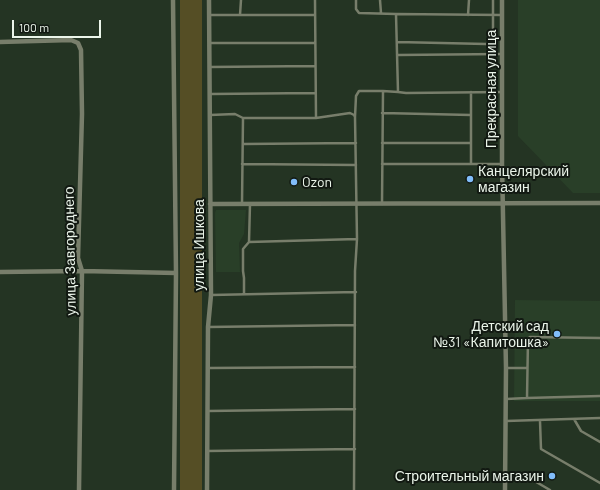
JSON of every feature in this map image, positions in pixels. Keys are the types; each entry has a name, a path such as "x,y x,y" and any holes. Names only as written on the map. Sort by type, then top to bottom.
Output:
{"street":[{"name":"улица Ишкова","path":"173,0 176,273 174,490"},
{"name":"улица Ишкова","path":"207,490 208,327 211,295 209,115 210,0"},
{"name":"Прекрасная улица","path":"502,0 502,203 506,368 505,490"},
{"name":"улица Завгороднего","path":"0,42 71,40 78,43 81,50 82,114 78,258 82,271 79,490"},
{"path":"210,204 600,203"},
{"path":"0,272 82,271 176,273"}],"lane":[{"path":"240,15 241,0"},
{"path":"315,0 314,43 316,118"},
{"path":"356,0 356,9 359,13 502,15"},
{"path":"380,0 381,14"},
{"path":"468,15 469,0"},
{"path":"397,42 490,43 493,39 493,0"},
{"path":"396,14 398,92"},
{"path":"209,15 315,15"},
{"path":"209,43 314,43"},
{"path":"398,55 503,54"},
{"path":"209,67 315,66"},
{"path":"354,490 357,239 356,96 359,91 406,93 502,92"},
{"path":"382,204 383,91"},
{"path":"471,92 471,164"},
{"path":"209,94 316,93"},
{"path":"209,115 235,114 243,118 316,118 350,113 355,117"},
{"path":"382,113 471,115"},
{"path":"242,204 243,118"},
{"path":"243,144 356,143"},
{"path":"382,143 471,143"},
{"path":"242,164 356,165"},
{"path":"382,164 502,164"},
{"path":"244,294 243,249 249,242 250,204"},
{"path":"249,242 357,239"},
{"path":"211,295 356,292"},
{"path":"208,327 355,325"},
{"path":"527,398 526,368 528,339 530,337 600,338"},
{"path":"208,368 355,367"},
{"path":"506,368 526,368"},
{"path":"506,399 600,396"},
{"path":"208,411 355,409"},
{"path":"506,421 600,418"},
{"path":"574,419 581,431 600,442"},
{"path":"540,421 541,449 600,483"},
{"path":"207,451 355,449"},
{"path":"506,475 526,476 550,490"}],"shaded area":[{"path":"180,0 202,0 202,490 180,490"},
{"path":"518,0 600,0 600,193 573,193 518,136"},
{"path":"216,210 246,210 244,234 239,243 240,272 216,272"},
{"name":"Детский сад №31 «Капитошка»","path":"515,300 600,301 600,401 514,401"}],"place":[{"name":"Канцелярский магазин","path":"470,179"},
{"name":"Ozon","path":"294,182"},
{"name":"Детский сад №31 «Капитошка»","path":"557,334"},
{"name":"Строительный магазин","path":"552,476"}]}
